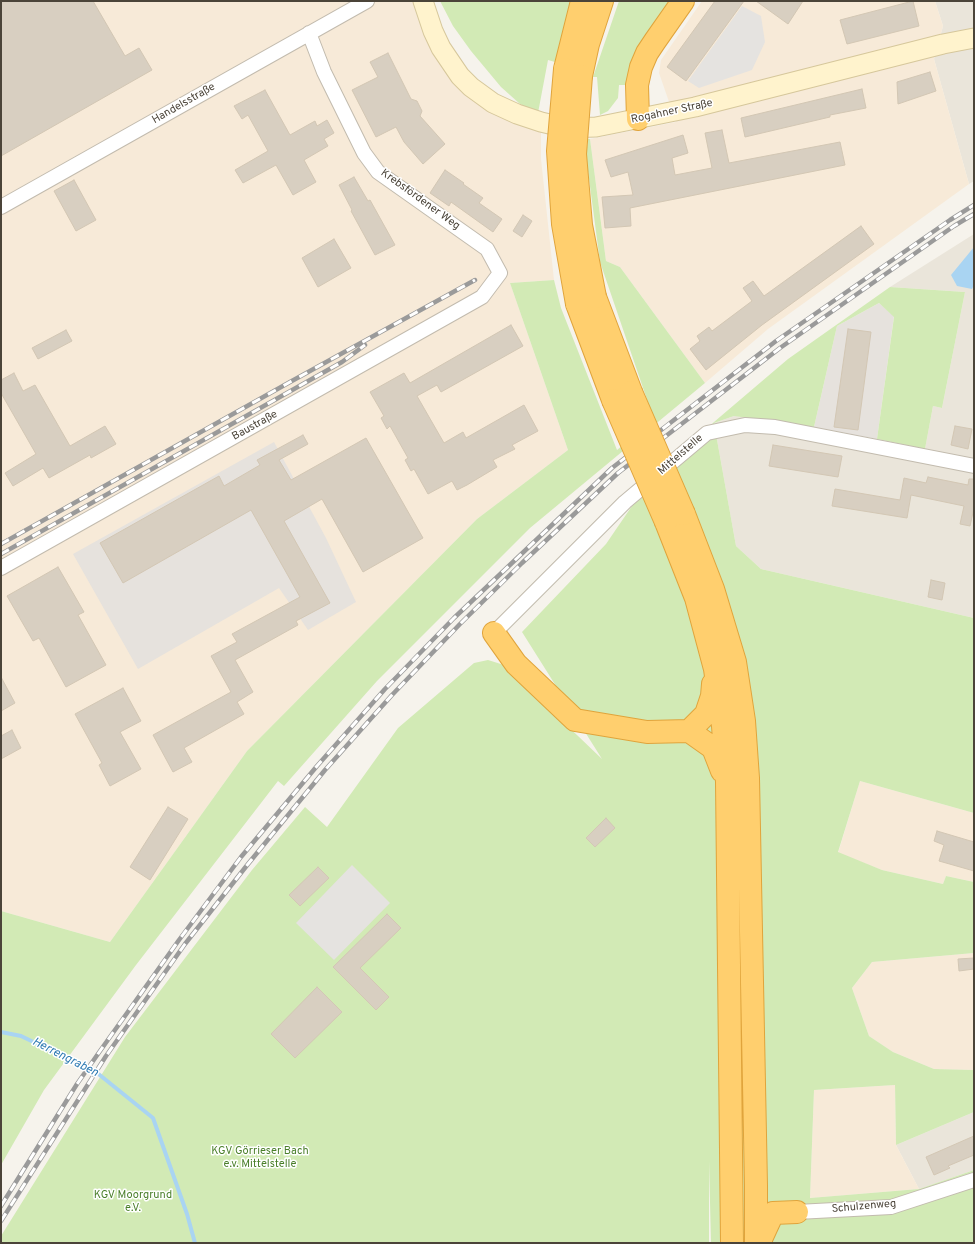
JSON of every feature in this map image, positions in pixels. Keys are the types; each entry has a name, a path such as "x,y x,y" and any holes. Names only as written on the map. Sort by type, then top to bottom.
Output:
{"highway":[{"path":"638,119 637,85 641,67 647,53 683,1"},
{"path":"597,2 588,44 573,72 575,154 586,300 622,396 675,518 713,589 735,662 744,720 748,778 756,1243"},
{"path":"675,518 715,669 723,726 726,782 732,1243"},
{"path":"494,633 516,664 575,720 647,732 689,731 713,748 726,782"},
{"path":"689,731 706,714 712,696 715,669"},
{"path":"756,1186 773,1213"},
{"path":"773,1213 798,1212"},
{"path":"761,1243 761,1239 773,1213"}],"street":[{"name":"Handelsstraße","path":"1,207 367,1"},
{"name":"Rogahner Straße","path":"423,1 433,31 441,48 460,76 471,87 493,103 517,114 566,128 596,127 695,107 943,44 974,38"},
{"name":"Krebsfördener Weg","path":"309,33 324,72 364,153 378,172 487,249 500,273"},
{"name":"Baustraße","path":"1,568 482,297 500,273"},
{"name":"Mittelstelle","path":"494,633 625,502 706,433 745,425 775,427 974,466"},
{"name":"Schulzenweg","path":"798,1212 891,1207 974,1180"}],"shaded area":[{"path":"1,1 423,1 460,76 541,122 541,159 554,280 510,283 568,450 477,519 247,751 110,942 1,911"},
{"path":"702,1 935,1 943,26 934,59 969,184 768,329 705,383 620,267 606,261 590,139 676,122 659,73 661,60"},
{"path":"935,1 974,1 974,181 969,184 934,59 943,26"},
{"path":"742,6 761,16 765,42 752,70 699,88 688,81"},
{"path":"974,234 974,618 761,569 736,546 714,423 734,416 766,417 925,449 933,406 942,408 965,292 890,287"},
{"path":"879,303 894,316 877,439 814,427 837,326"},
{"path":"274,442 326,538 356,602 308,630 279,588 138,669 73,554"},
{"path":"860,781 974,813 974,882 946,876 943,884 882,870 838,853"},
{"path":"352,865 390,903 334,960 296,923"},
{"path":"974,953 974,1070 934,1069 893,1052 869,1036 852,988 872,962"},
{"path":"895,1085 896,1145 919,1189 810,1198 814,1090"},
{"path":"974,1112 974,1170 919,1189 896,1145"}],"green space":[{"path":"440,1 573,1 555,62 548,60 538,113 520,104 501,87 471,51 453,26"},
{"path":"619,1 683,1 637,85 619,85 618,98 608,111 600,115 597,77 593,77"},
{"path":"588,139 590,139 606,261 620,267 705,383 530,528 377,681 284,786 278,781 136,965 44,1090 1,1165 1,911 110,942 247,751 477,519 568,450 510,283 554,280 561,308 617,450 654,420 600,262 586,156"},
{"path":"890,287 965,292 942,408 933,406 925,449 877,439 894,317 879,303 837,326 814,427 734,416 714,423 736,546 761,569 974,618 974,813 860,781 838,852 882,870 943,884 946,876 974,882 974,953 872,962 852,988 869,1036 893,1052 934,1069 974,1070 974,1112 896,1145 895,1085 814,1090 810,1198 919,1189 974,1170 974,1243 711,1243 709,1161 709,1243 1,1243 1,1236 125,1037 252,870 305,807 327,827 398,728 474,663 488,660 504,665 602,759 522,632 606,544 634,503 714,422 788,359"}],"water":[{"path":"974,247 974,285 972,289 957,286 951,275"}],"building":[{"path":"1,1 93,1 125,56 139,48 152,70 1,156"},
{"path":"715,1 744,1 686,81 667,67"},
{"path":"756,1 803,1 788,24"},
{"path":"913,1 919,26 847,44 840,20"},
{"path":"388,53 411,99 417,101 422,111 420,116 445,144 423,164 404,142 396,127 376,137 352,90 378,77 370,62"},
{"path":"930,72 936,91 898,104 897,82"},
{"path":"862,89 866,108 830,115 830,117 745,137 741,118"},
{"path":"265,90 290,135 315,121 317,126 327,120 334,133 324,139 328,146 304,160 316,182 293,195 276,165 243,183 235,170 268,151 248,115 242,119 234,106"},
{"path":"722,130 729,163 840,142 845,165 630,208 631,226 605,228 602,197 633,195 628,172 611,177 605,160 683,135 688,153 672,158 675,175 712,168 705,133"},
{"path":"445,170 483,198 479,203 502,219 493,232 451,202 449,206 430,193"},
{"path":"354,177 368,201 370,200 395,245 375,255 351,211 352,210 339,185"},
{"path":"74,180 96,220 76,231 54,191"},
{"path":"523,215 532,221 522,237 513,231"},
{"path":"861,226 874,244 762,325 706,370 690,349 700,341 697,336 709,327 712,331 752,301 743,288 753,281 764,296"},
{"path":"334,239 351,268 318,287 302,258"},
{"path":"511,325 523,346 441,392 437,385 417,396 444,443 463,432 466,438 524,405 538,431 512,445 515,449 493,460 497,467 467,485 457,490 452,481 428,494 414,469 411,471 405,460 408,458 390,426 387,429 381,418 384,416 370,392 404,373 410,383"},
{"path":"848,329 871,332 858,430 834,427"},
{"path":"66,330 72,341 38,359 32,348"},
{"path":"14,373 23,391 35,385 70,446 105,426 116,444 91,458 90,455 49,478 43,468 13,486 5,473 36,454 1,393 1,380"},
{"path":"955,426 972,429 968,449 951,445"},
{"path":"303,435 308,444 279,460 291,480 366,438 423,538 363,572 322,499 284,521 330,603 296,621 298,625 235,660 253,692 237,702 244,714 184,748 192,762 173,772 153,735 231,692 211,656 237,642 232,634 300,597 251,510 123,583 100,543 219,476 224,486 260,465 257,460"},
{"path":"773,445 842,456 838,477 769,466"},
{"path":"928,477 968,485 969,479 974,479 974,508 970,526 960,524 964,506 911,495 907,518 832,506 835,489 900,500 904,478 926,483"},
{"path":"58,567 84,612 78,615 106,665 66,687 39,638 33,641 7,596"},
{"path":"931,580 945,583 942,600 928,597"},
{"path":"1,677 15,703 1,711"},
{"path":"123,688 141,721 120,732 141,769 110,786 99,765 102,763 75,714"},
{"path":"12,730 21,748 1,759 1,736"},
{"path":"168,807 188,819 150,880 130,867"},
{"path":"606,818 615,828 595,847 586,838"},
{"path":"937,831 974,842 974,871 939,861 944,845 934,841"},
{"path":"318,867 329,878 300,906 289,895"},
{"path":"387,914 401,928 360,968 389,997 376,1010 333,967"},
{"path":"974,958 974,969 959,971 958,959"},
{"path":"317,987 342,1012 295,1058 271,1034"},
{"path":"974,1136 974,1155 948,1166 950,1168 934,1175 926,1157"}],"waterway":[{"name":"Herrengraben","path":"1,1032 21,1036 96,1072 153,1118 187,1214 195,1243"}],"railway":[{"path":"1,1206 77,1084 179,940 241,857 317,766 385,689 454,618 612,468 776,341 950,220 974,205"},
{"path":"1,1221 106,1056 185,944 325,770 392,695 460,624 522,563 618,473 780,348 954,226 974,214"},
{"path":"1,544 475,280"},
{"path":"1,554 342,362 365,345"}],"park label":[{"name":"KGV Görrieser Bach e.v. Mittelstelle","path":"260,1158"},
{"name":"KGV Moorgrund e.V.","path":"133,1202"}]}
